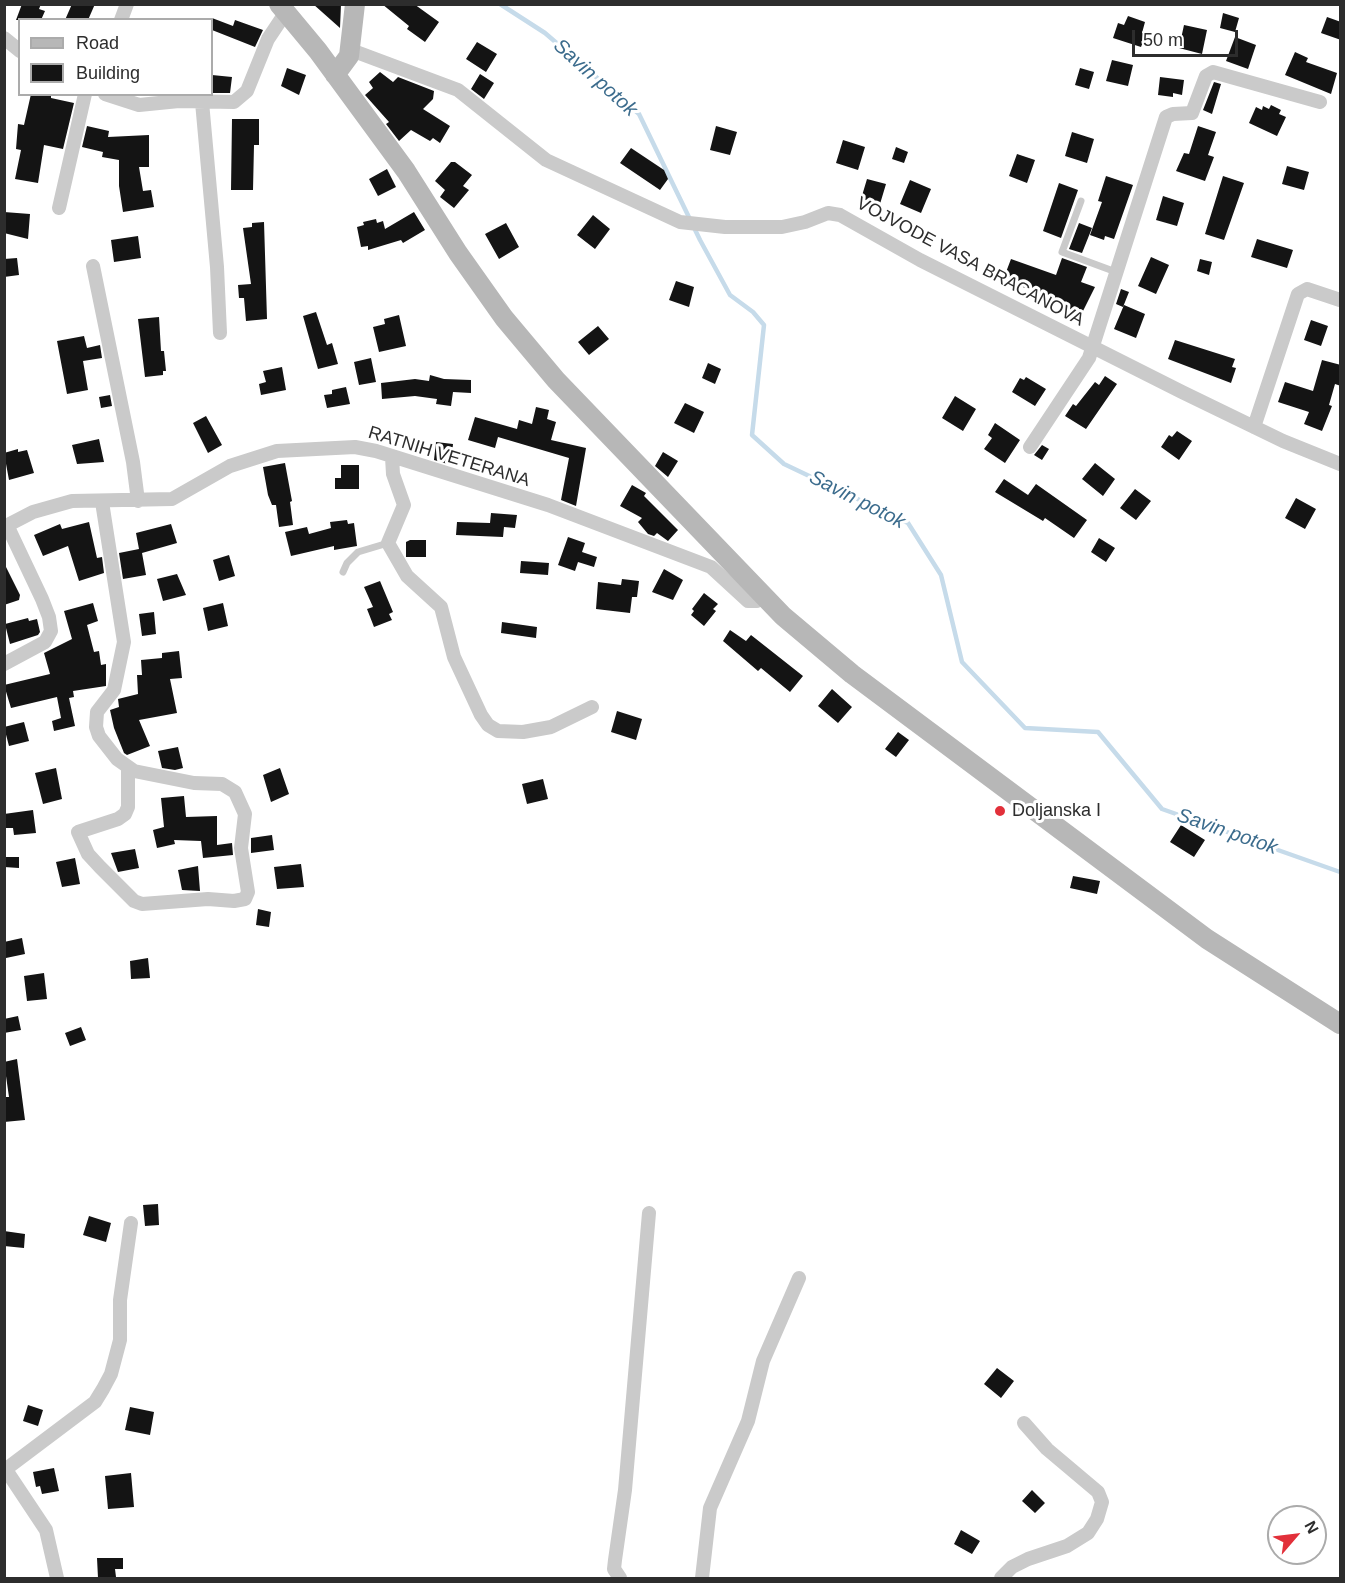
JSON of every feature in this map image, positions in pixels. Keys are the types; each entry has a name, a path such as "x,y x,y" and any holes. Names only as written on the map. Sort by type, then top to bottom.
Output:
{"street":[{"path":"335,75 347,62 351,50 355,4"},
{"path":"111,96 139,105 225,103 242,98 283,8 406,171 458,253 504,318 556,380 783,616 852,674 1199,933 1275,984 1341,1024"},
{"path":"4,38 18,49"},
{"name":"VOJVODE VASA BRACANOVA","path":"351,50 458,90 546,160 680,222 782,227 834,213 920,260 1254,427 1341,464"},
{"path":"1030,447 1089,358 1166,117 1173,114 1182,116 1192,113 1208,74 1216,72 1320,102"},
{"path":"59,208 85,96"},
{"path":"202,102 217,267 220,333"},
{"path":"93,266 134,462 138,501"},
{"path":"1254,427 1298,294 1307,289 1341,300"},
{"name":"RATNIH VETERANA","path":"5,523 72,501 172,499 230,466 277,451 355,447 548,505 711,567 748,601 757,602 764,597"},
{"path":"392,457 393,474 404,505 388,543 407,576 441,607 454,657 476,706 488,725 498,730 532,730 551,727 592,707"},
{"path":"102,502 124,642 114,690 97,712 96,727 109,752 128,768 194,783 222,783 235,792 245,814 240,848 248,892 245,898 234,901 208,899 142,904 134,901 88,854 78,832 118,819 125,814 128,807 128,768"},
{"path":"4,664 45,642 51,631 49,617 42,599 5,523"},
{"path":"620,1578 614,1569 626,1479 650,1213"},
{"path":"57,1578 46,1530 5,1468 94,1402 107,1382 120,1340 120,1300 131,1223"},
{"path":"702,1578 710,1508 748,1420 763,1361 799,1278"},
{"path":"1001,1578 1012,1567 1067,1546 1088,1533 1097,1519 1102,1502 1098,1492 1047,1449 1024,1424"}],"lane":[{"path":"1082,201 1062,252 1116,272"},
{"path":"344,572 347,563 358,552 388,543"}],"building":[{"path":"22,4 41,4 39,9 45,11 42,18 18,18 16,20"},
{"path":"72,4 95,4 89,18 66,18"},
{"path":"313,4 341,4 340,28"},
{"path":"382,4 414,4 439,22 425,42 407,29 409,26"},
{"path":"1223,13 1239,18 1235,32 1220,28"},
{"path":"1128,16 1145,22 1142,33 1146,34 1141,47 1113,38 1118,23 1124,25"},
{"path":"1327,17 1341,22 1341,40 1321,33"},
{"path":"213,18 233,26 235,20 263,30 255,47 213,30"},
{"path":"1184,25 1207,30 1202,54 1179,48"},
{"path":"1235,37 1256,45 1248,69 1226,61"},
{"path":"477,42 497,54 486,72 466,59"},
{"path":"1295,52 1308,58 1306,62 1337,73 1331,94 1285,75"},
{"path":"1112,60 1133,65 1128,86 1106,81"},
{"path":"287,68 306,75 299,95 281,86"},
{"path":"1080,68 1094,72 1089,89 1075,85"},
{"path":"380,72 393,82 398,77 434,91 433,99 423,109 450,126 440,143 433,138 430,141 411,130 399,141 386,124 389,122 365,95 373,88 369,82"},
{"path":"480,74 494,83 484,99 471,89"},
{"path":"213,75 232,77 230,93 213,93"},
{"path":"1160,77 1184,80 1182,95 1173,93 1173,97 1158,95"},
{"path":"1214,82 1221,84 1212,114 1203,110"},
{"path":"31,96 51,96 51,98 74,103 63,149 44,145 38,183 15,179 21,150 16,149 18,124 24,125"},
{"path":"1271,105 1281,110 1279,114 1286,117 1277,136 1249,123 1256,107 1262,110 1263,106 1269,109"},
{"path":"232,119 259,119 259,145 254,145 253,190 231,190"},
{"path":"87,126 109,131 108,137 149,135 149,167 139,167 143,191 151,190 154,207 123,212 119,186 119,160 102,157 103,152 82,147"},
{"path":"716,126 737,132 730,155 710,150"},
{"path":"1198,126 1216,132 1208,155 1214,157 1205,181 1176,171 1184,153 1189,154"},
{"path":"1072,132 1094,139 1087,163 1065,156"},
{"path":"843,140 865,147 858,170 836,163"},
{"path":"896,147 908,152 904,163 892,159"},
{"path":"631,148 664,170 668,179 660,190 620,163"},
{"path":"1017,154 1035,160 1027,183 1009,176"},
{"path":"451,162 455,162 472,175 463,186 469,190 454,208 440,197 445,190 435,181"},
{"path":"1287,166 1309,172 1304,190 1282,184"},
{"path":"387,169 396,187 378,196 369,179"},
{"path":"1106,176 1133,185 1114,239 1105,236 1104,240 1090,235 1102,202 1098,201"},
{"path":"1223,176 1244,183 1224,240 1205,234"},
{"path":"867,179 886,184 880,204 861,199"},
{"path":"910,180 931,189 921,213 900,204"},
{"path":"1059,183 1078,190 1061,238 1043,231"},
{"path":"1163,196 1184,203 1177,226 1156,220"},
{"path":"4,212 30,214 28,239 4,233"},
{"path":"414,212 425,230 403,243 401,240 368,250 368,246 361,247 357,227 364,225 363,222 376,219 377,223 383,221 385,229"},
{"path":"593,215 610,229 595,249 577,235"},
{"path":"264,222 267,319 246,321 244,298 239,298 238,285 251,284 243,228 252,227 252,223"},
{"path":"506,223 519,247 499,259 485,234"},
{"path":"1079,223 1092,228 1082,253 1069,249"},
{"path":"138,236 141,258 114,262 111,240"},
{"path":"1257,239 1293,250 1287,268 1251,257"},
{"path":"1151,257 1169,265 1156,294 1138,286"},
{"path":"17,258 19,275 4,277 4,259"},
{"path":"1062,258 1087,267 1081,282 1095,287 1081,315 1062,308 1065,302 1003,280 1011,259 1056,275"},
{"path":"1200,259 1212,262 1209,275 1197,271"},
{"path":"676,281 694,287 689,307 669,300"},
{"path":"1121,289 1129,292 1123,307 1116,304"},
{"path":"1124,305 1145,314 1136,338 1114,329"},
{"path":"316,312 327,345 332,343 338,364 318,369 303,316"},
{"path":"399,315 406,346 379,352 373,327 385,324 384,319"},
{"path":"159,317 161,351 164,351 166,371 163,371 163,375 145,377 138,319"},
{"path":"1311,320 1328,326 1321,346 1304,340"},
{"path":"598,326 609,339 589,355 578,342"},
{"path":"84,336 87,348 100,345 102,358 83,361 88,390 67,394 57,341"},
{"path":"1175,340 1235,359 1232,367 1236,368 1231,383 1168,359"},
{"path":"371,358 376,382 359,385 354,362"},
{"path":"1322,360 1341,365 1341,386 1335,384 1329,405 1332,406 1322,431 1304,424 1309,412 1278,402 1285,382 1313,391"},
{"path":"708,363 721,369 715,384 702,378"},
{"path":"282,367 286,390 261,395 259,384 266,382 263,371"},
{"path":"430,375 444,379 471,380 471,393 453,392 451,406 436,404 437,399 415,396 382,399 381,383 415,379 429,381"},
{"path":"1105,376 1117,384 1086,429 1065,416 1073,404 1076,406 1095,382 1099,385"},
{"path":"1026,377 1046,389 1035,406 1012,392 1020,378 1024,380"},
{"path":"346,387 350,404 327,408 324,395 332,394 332,390"},
{"path":"110,395 112,406 101,408 99,397"},
{"path":"955,396 976,409 963,431 942,418"},
{"path":"685,403 704,412 694,433 674,423"},
{"path":"536,407 549,410 547,419 556,422 551,440 586,448 576,506 561,500 569,458 498,437 495,448 468,440 475,417 517,429 519,420 532,424"},
{"path":"206,416 222,445 208,453 193,423"},
{"path":"995,423 1020,440 1005,463 984,449 992,438 988,435"},
{"path":"1177,431 1192,441 1179,460 1161,447 1169,435 1172,437"},
{"path":"99,439 104,462 77,464 72,445"},
{"path":"436,442 453,444 451,465 434,460"},
{"path":"1042,445 1049,449 1042,460 1034,455"},
{"path":"18,449 18,452 27,450 34,473 9,480 4,453"},
{"path":"663,452 678,461 668,477 655,466"},
{"path":"285,463 292,501 290,502 293,525 279,527 276,505 272,505 268,495 263,467"},
{"path":"1095,463 1115,479 1103,496 1082,479"},
{"path":"341,465 359,465 359,489 335,489 335,478 341,478"},
{"path":"1004,479 1028,495 1036,484 1087,520 1074,538 1045,518 1043,521 995,492"},
{"path":"632,485 646,493 644,496 678,530 668,541 657,533 654,536 648,534 638,522 642,518 620,506"},
{"path":"1135,489 1151,501 1136,520 1120,508"},
{"path":"1296,498 1316,509 1305,529 1285,518"},
{"path":"491,513 517,515 515,528 504,527 503,537 456,535 457,522 490,523"},
{"path":"347,520 348,524 354,523 357,546 334,550 334,546 291,556 285,532 307,527 309,534 331,528 330,522"},
{"path":"89,522 97,558 102,557 104,573 79,581 68,546 43,556 34,535 60,524 62,529"},
{"path":"171,524 177,543 142,553 146,575 123,579 119,553 139,549 136,533"},
{"path":"568,537 585,543 582,552 597,557 594,567 578,562 575,571 558,565"},
{"path":"1099,538 1115,548 1106,562 1091,552"},
{"path":"426,540 426,557 406,557 406,542"},
{"path":"229,555 235,576 219,581 213,560"},
{"path":"521,561 549,563 548,575 520,573"},
{"path":"4,563 20,595 19,600 4,605"},
{"path":"664,569 683,580 673,600 652,592"},
{"path":"177,574 186,595 163,601 157,579"},
{"path":"622,579 639,581 637,597 632,597 630,613 596,609 598,582 621,585"},
{"path":"380,581 393,612 389,614 392,620 374,627 367,609 373,607 364,587"},
{"path":"704,593 718,604 713,609 716,611 704,626 691,615 694,611 692,609"},
{"path":"93,603 98,621 87,625 94,652 99,651 101,665 106,664 106,686 73,691 74,697 69,698 75,726 54,731 52,721 61,718 57,697 11,708 4,685 50,674 44,653 72,639 64,611"},
{"path":"223,603 228,626 208,631 203,608"},
{"path":"154,612 156,634 142,636 139,614"},
{"path":"28,618 29,621 37,619 40,632 38,635 10,644 5,624"},
{"path":"502,622 537,627 536,638 501,633"},
{"path":"730,630 746,641 751,635 803,676 790,692 761,668 758,671 723,641"},
{"path":"179,651 182,678 170,679 177,713 139,720 150,746 127,755 124,753 114,728 110,710 119,707 118,699 138,694 137,675 142,675 141,660 162,658 162,653"},
{"path":"832,689 852,707 838,723 818,706"},
{"path":"617,711 642,719 636,740 611,732"},
{"path":"24,722 29,741 9,746 4,727"},
{"path":"898,732 909,740 896,757 885,749"},
{"path":"178,747 183,768 175,770 162,768 158,751"},
{"path":"56,768 62,799 43,804 35,773"},
{"path":"280,768 289,794 271,802 263,775"},
{"path":"543,779 548,799 527,804 522,784"},
{"path":"184,796 186,817 217,816 217,845 232,843 233,855 203,858 201,841 174,840 175,844 157,848 153,830 164,827 161,798"},
{"path":"33,810 36,833 14,835 13,828 4,828 4,814"},
{"path":"1181,825 1205,840 1194,857 1170,842"},
{"path":"272,835 274,850 251,853 251,838"},
{"path":"135,849 139,868 118,872 111,853"},
{"path":"4,857 19,857 19,868 4,867"},
{"path":"75,858 80,884 62,887 56,862"},
{"path":"301,864 304,887 277,889 274,867"},
{"path":"198,866 200,891 182,890 178,870"},
{"path":"1073,876 1100,881 1097,894 1070,888"},
{"path":"258,909 271,912 269,927 256,925"},
{"path":"22,938 25,954 6,958 4,942"},
{"path":"148,958 150,978 131,979 130,961"},
{"path":"44,973 47,999 27,1001 24,976"},
{"path":"18,1016 21,1030 4,1033 4,1019"},
{"path":"81,1027 86,1040 70,1046 65,1033"},
{"path":"17,1059 25,1120 4,1122 4,1097 9,1097 4,1062"},
{"path":"158,1204 159,1225 145,1226 143,1205"},
{"path":"89,1216 111,1223 106,1242 83,1235"},
{"path":"4,1231 25,1234 24,1248 4,1246"},
{"path":"997,1368 1014,1381 1001,1398 984,1384"},
{"path":"28,1405 43,1410 38,1426 23,1421"},
{"path":"130,1407 154,1412 150,1435 125,1430"},
{"path":"54,1468 59,1491 42,1494 40,1486 36,1487 33,1472"},
{"path":"131,1473 134,1507 108,1509 105,1476"},
{"path":"1032,1490 1045,1503 1035,1513 1022,1501"},
{"path":"961,1530 980,1541 972,1554 954,1544"},
{"path":"97,1558 123,1558 123,1569 115,1569 116,1577 98,1578"}],"waterway":[{"name":"Savin potok","path":"500,4 545,33 639,114 700,240 730,295 753,312 764,325 752,435 784,464 908,523 941,575 962,662 1025,728 1098,732 1162,809 1340,872"}],"place":[{"name":"Doljanska I","path":"1000,811"}]}
